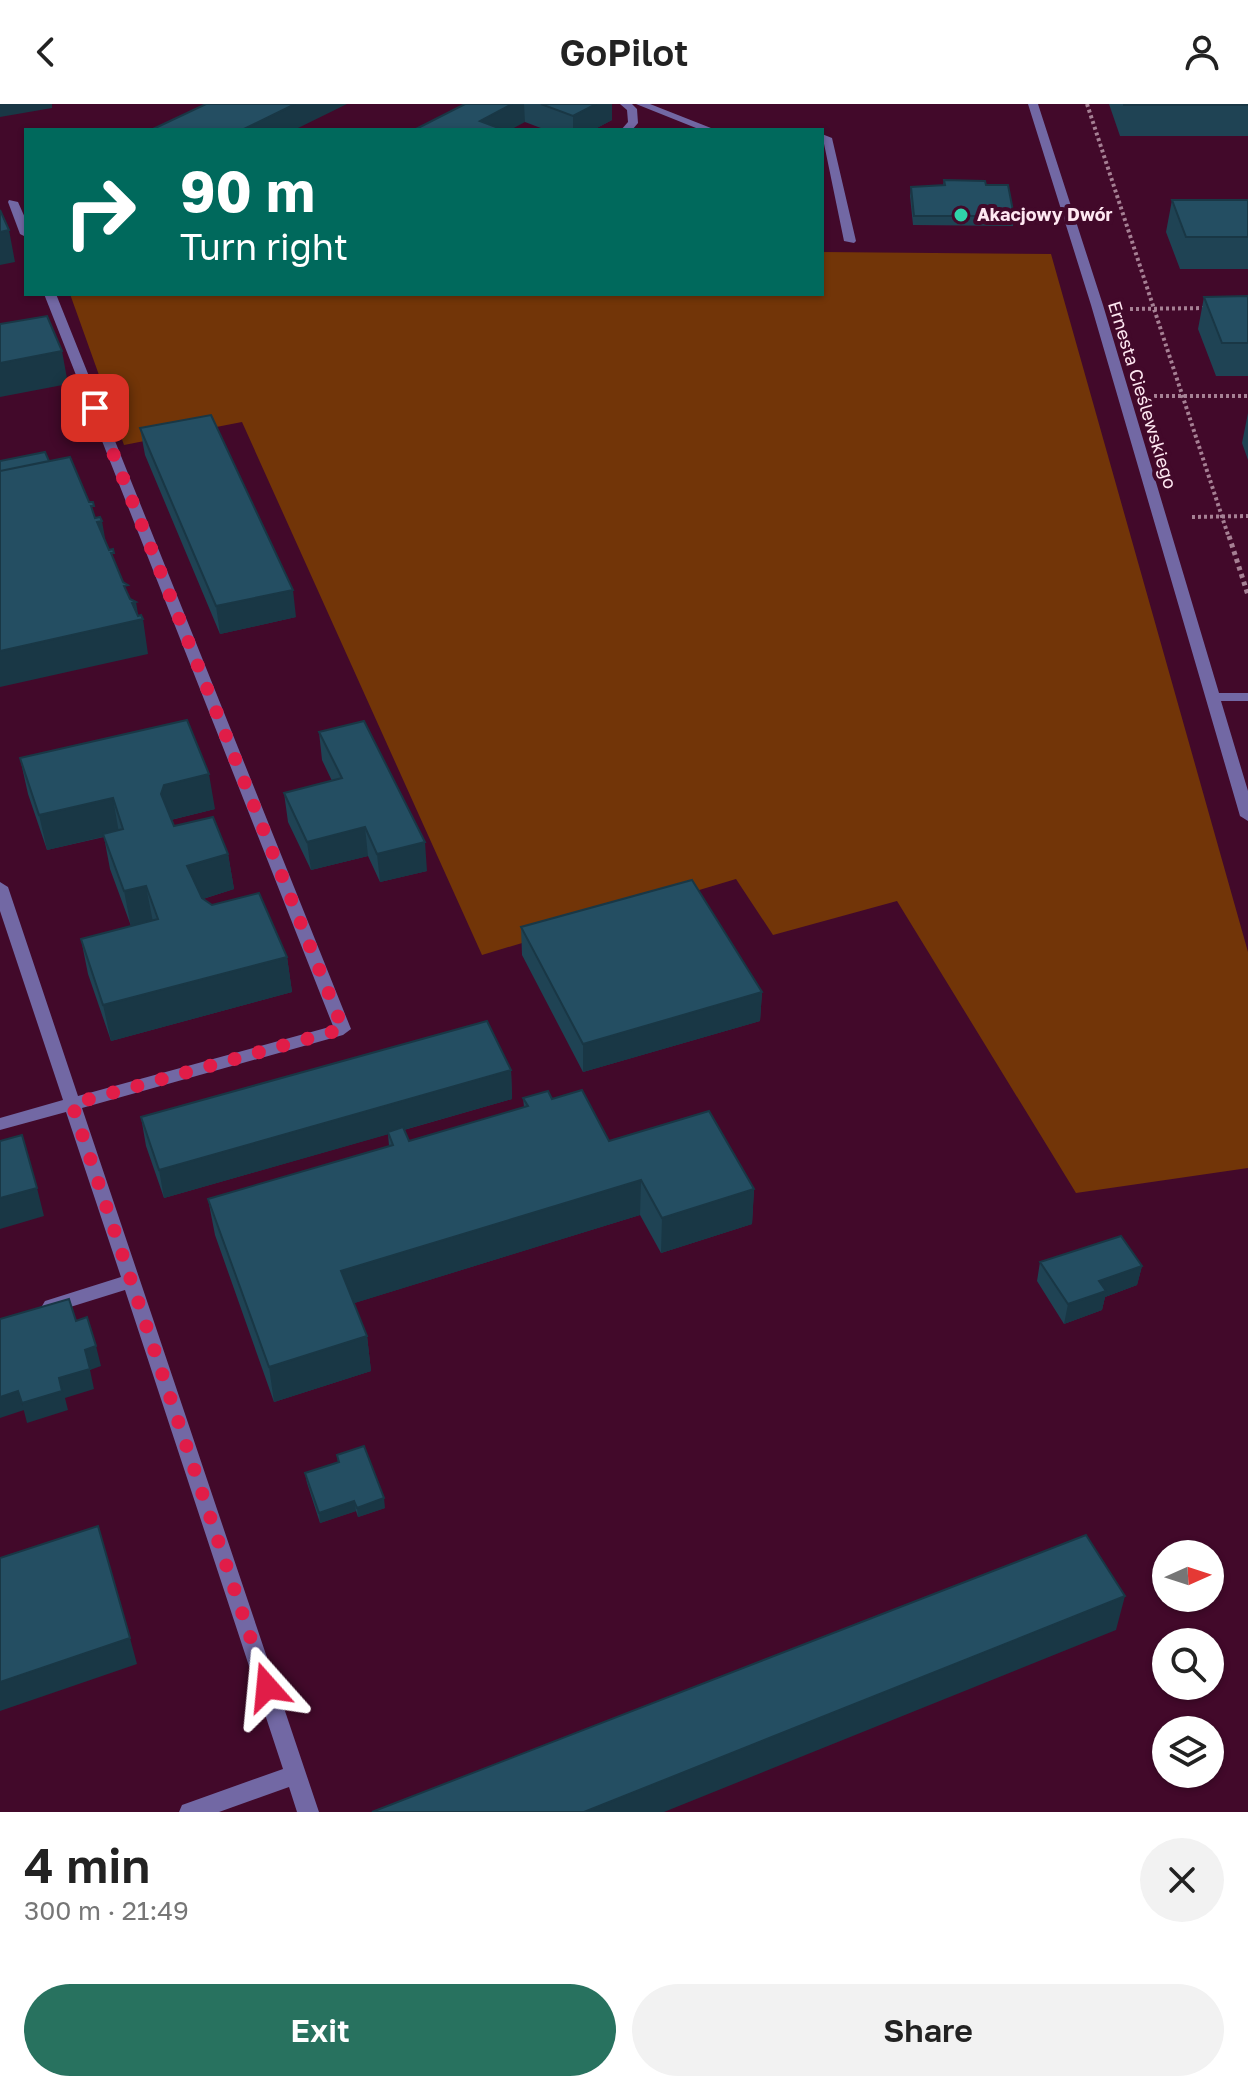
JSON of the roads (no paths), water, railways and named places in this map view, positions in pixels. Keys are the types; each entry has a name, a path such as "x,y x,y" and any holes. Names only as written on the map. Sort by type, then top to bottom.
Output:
{"street":[{"path":"625,104 632,109 633,123 628,128"},
{"path":"641,104 706,128"},
{"name":"Ernesta Cieślewskiego","path":"1033,104 1248,816"},
{"path":"824,137 827,138 850,241"},
{"path":"0,204 20,202 24,223"},
{"path":"0,1124 343,1029 51,296"},
{"path":"1213,697 1248,697"},
{"path":"0,887 308,1812"},
{"path":"29,1313 131,1281"},
{"path":"190,1812 296,1774"}],"place":[{"name":"Akacjowy Dwór","path":"961,215"}]}
